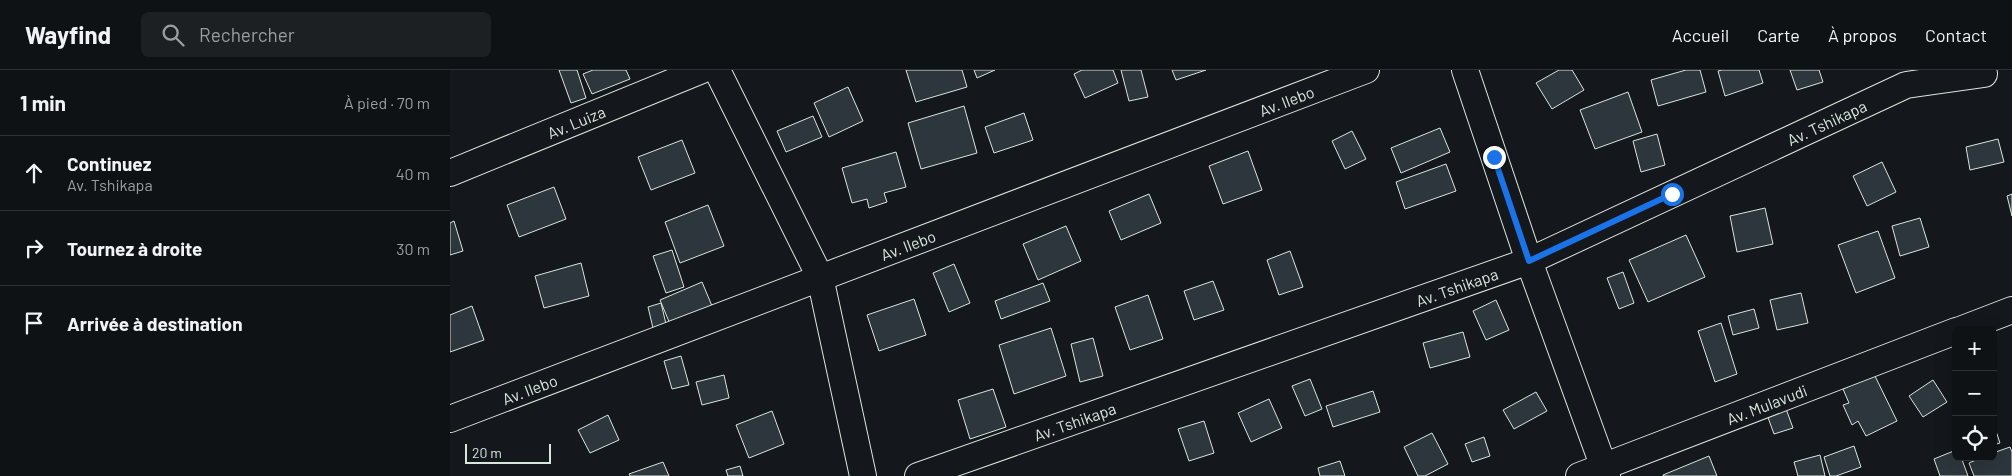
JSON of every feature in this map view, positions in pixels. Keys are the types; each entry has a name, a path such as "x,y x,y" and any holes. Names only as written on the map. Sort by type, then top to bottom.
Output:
{"street":[{"name":"Av. Luiza","path":"450,173 702,70"},
{"path":"717,70 820,277 863,476"},
{"name":"Av. Ilebo","path":"450,419 1366,70"},
{"path":"1465,70 1529,261 1605,471"},
{"name":"Av. Tshikapa","path":"918,476 1529,261 1904,78 1984,74"},
{"path":"1970,326 2012,310"},
{"name":"Av. Mulavudi","path":"1579,476 1605,471 1952,333"}],"building":[{"path":"559,70 577,70 586,98 571,103"},
{"path":"593,70 626,70 630,79 592,94 583,74"},
{"path":"906,70 962,70 967,87 916,102"},
{"path":"974,70 995,70 977,78"},
{"path":"1082,70 1113,70 1118,83 1085,98 1074,74"},
{"path":"1121,70 1141,70 1148,97 1129,101"},
{"path":"1172,70 1206,70 1176,80"},
{"path":"1559,70 1572,70 1584,90 1552,109 1536,83"},
{"path":"1686,70 1700,70 1706,92 1658,106 1651,80"},
{"path":"1759,70 1763,83 1725,96 1718,71"},
{"path":"1790,70 1819,70 1823,82 1797,90"},
{"path":"848,87 863,121 829,137 814,103"},
{"path":"1628,92 1642,132 1595,149 1580,110"},
{"path":"964,106 977,153 921,169 908,123"},
{"path":"1024,113 1033,140 994,153 985,127"},
{"path":"813,116 822,137 786,152 777,131"},
{"path":"1440,128 1450,152 1401,173 1391,148"},
{"path":"1352,131 1366,159 1345,169 1332,141"},
{"path":"1657,134 1665,165 1641,172 1633,141"},
{"path":"1998,139 2004,162 1970,170 1966,147"},
{"path":"682,140 695,173 651,190 638,157"},
{"path":"1248,151 1262,190 1223,204 1209,166"},
{"path":"896,152 906,187 884,193 887,202 869,208 867,199 852,203 842,168"},
{"path":"1882,162 1896,192 1867,206 1853,176"},
{"path":"1446,164 1456,191 1405,209 1396,182"},
{"path":"554,187 566,219 519,237 507,205"},
{"path":"1149,194 1161,223 1121,240 1109,211"},
{"path":"2012,194 2012,216 2007,196"},
{"path":"708,205 724,246 680,263 665,222"},
{"path":"1765,208 1773,244 1737,252 1730,216"},
{"path":"1920,218 1929,247 1900,256 1892,226"},
{"path":"454,221 463,251 450,255 450,223"},
{"path":"1066,226 1081,261 1038,280 1023,244"},
{"path":"1878,231 1895,278 1856,293 1838,245"},
{"path":"1686,235 1705,277 1648,302 1629,260"},
{"path":"672,250 684,287 666,293 653,256"},
{"path":"1290,251 1303,287 1279,295 1267,260"},
{"path":"581,263 589,296 544,308 535,276"},
{"path":"954,264 970,303 949,312 933,273"},
{"path":"1623,272 1634,303 1619,309 1607,278"},
{"path":"1213,281 1224,310 1194,320 1184,291"},
{"path":"702,282 712,306 670,324 660,300"},
{"path":"1043,283 1050,301 1001,319 995,301"},
{"path":"1801,293 1808,323 1777,330 1770,300"},
{"path":"1148,295 1163,339 1130,350 1115,307"},
{"path":"914,299 926,335 879,351 867,315"},
{"path":"1496,300 1509,330 1486,340 1473,311"},
{"path":"661,303 666,324 653,328 648,307"},
{"path":"472,306 484,340 450,352 450,315"},
{"path":"1754,309 1759,328 1733,335 1728,316"},
{"path":"1721,323 1737,374 1715,382 1698,331"},
{"path":"1051,328 1066,376 1014,394 999,345"},
{"path":"1463,332 1470,357 1430,368 1423,343"},
{"path":"1093,338 1103,376 1080,382 1071,344"},
{"path":"681,356 689,385 672,389 664,361"},
{"path":"1874,374 1897,421 1866,436 1858,421 1852,425 1843,405 1849,403 1843,389"},
{"path":"724,375 729,398 702,405 696,382"},
{"path":"1310,379 1322,409 1305,416 1292,386"},
{"path":"1933,380 1947,402 1923,417 1909,396"},
{"path":"993,389 1006,427 970,439 958,400"},
{"path":"1373,391 1380,412 1333,427 1326,406"},
{"path":"1536,392 1547,411 1514,429 1503,410"},
{"path":"1269,399 1282,428 1251,442 1238,413"},
{"path":"1785,406 1793,428 1774,434 1766,412"},
{"path":"772,411 784,444 749,458 736,425"},
{"path":"608,415 619,440 590,453 578,430"},
{"path":"1204,421 1214,453 1189,461 1178,429"},
{"path":"1432,433 1448,464 1425,476 1418,476 1404,447"},
{"path":"1484,437 1490,456 1472,462 1465,444"},
{"path":"1854,446 1861,467 1836,476 1830,476 1824,457"},
{"path":"2010,447 2012,452 2012,476 1974,476 1969,463 1974,461 1997,461 1997,452"},
{"path":"1952,452 1952,461 1962,461 1968,476 1940,476 1934,459"},
{"path":"1820,455 1825,476 1798,476 1794,462"},
{"path":"1709,456 1717,476 1663,476 1663,475"},
{"path":"1340,461 1345,476 1320,476 1318,468"},
{"path":"663,462 669,476 630,476 629,474"},
{"path":"740,466 743,476 728,476 726,470"}],"route":[{"path":"1494,157 1529,261 1672,194"}]}
